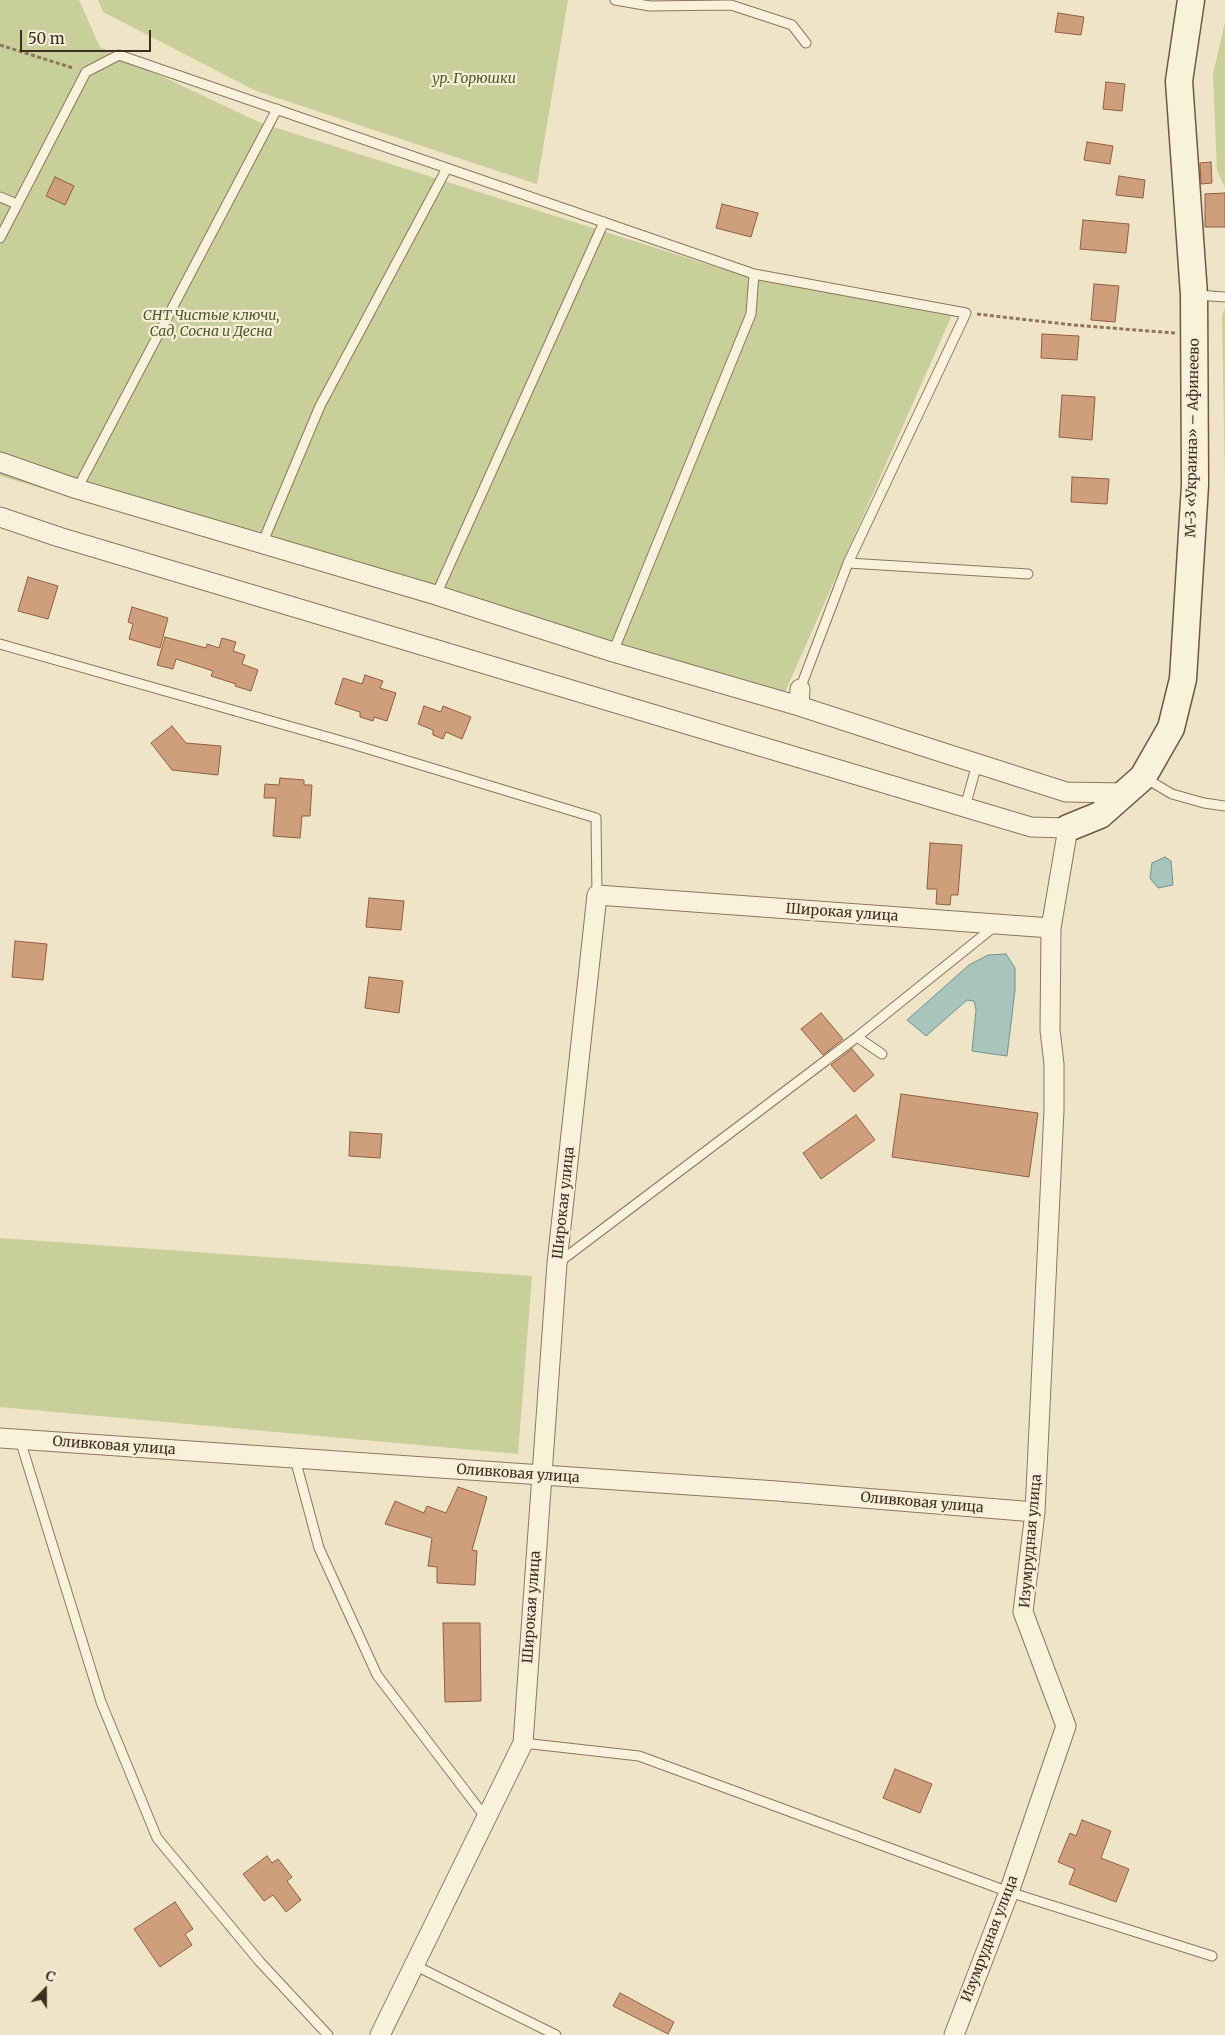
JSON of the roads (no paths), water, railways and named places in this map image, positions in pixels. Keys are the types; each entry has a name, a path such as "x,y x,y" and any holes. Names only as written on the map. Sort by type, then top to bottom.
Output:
{"street":[{"name":"М-3 «Украина» – Афинеево","path":"1068,828 1100,815 1134,785 1171,728 1183,678 1195,484 1194,295 1179,81 1191,0"},
{"path":"0,462 77,489 436,594 613,652 799,698 977,764 1066,792 1134,785"},
{"path":"0,517 68,540 1032,827 1068,828 1051,928"},
{"name":"Широкая улица","path":"380,2035 523,1742 557,1263 597,895 1051,928"},
{"name":"Изумрудная улица","path":"954,2035 1008,1892 1066,1726 1023,1612 1035,1512 1054,1110 1054,1064 1050,1030 1051,928"},
{"name":"Оливковая улица","path":"0,1438 778,1491 1035,1512"}],"lane":[{"path":"615,0 650,6 731,5 792,25 806,43"},
{"path":"0,238 86,72 119,55 754,274 966,313 848,563 799,698"},
{"path":"77,489 277,110"},
{"path":"262,544 320,406 447,168"},
{"path":"0,197 17,204"},
{"path":"436,594 604,222"},
{"path":"613,652 751,314 754,274"},
{"path":"1194,295 1225,297"},
{"path":"848,563 1028,574"},
{"path":"0,644 352,744 596,818 597,895"},
{"path":"965,807 977,764"},
{"path":"1134,785 1204,803 1225,806"},
{"path":"557,1263 857,1037 997,924"},
{"path":"857,1037 882,1054"},
{"path":"20,1439 101,1702 157,1838 260,1962 328,2035"},
{"path":"295,1458 319,1548 378,1675 486,1818"},
{"path":"523,1742 640,1756 1008,1892 1212,1956"},
{"path":"414,1965 556,2035"}],"water":[{"path":"1165,857 1171,861 1173,885 1158,888 1150,878 1152,863"},
{"path":"1006,954 1015,968 1015,990 1007,1056 972,1051 976,1010 974,1001 967,1000 926,1036 907,1020 969,965 988,955"}],"park label":[{"name":"ур. Горюшки","path":"474,79"},
{"name":"СНТ Чистые ключи, Сад, Сосна и Десна","path":"211,324"}]}
